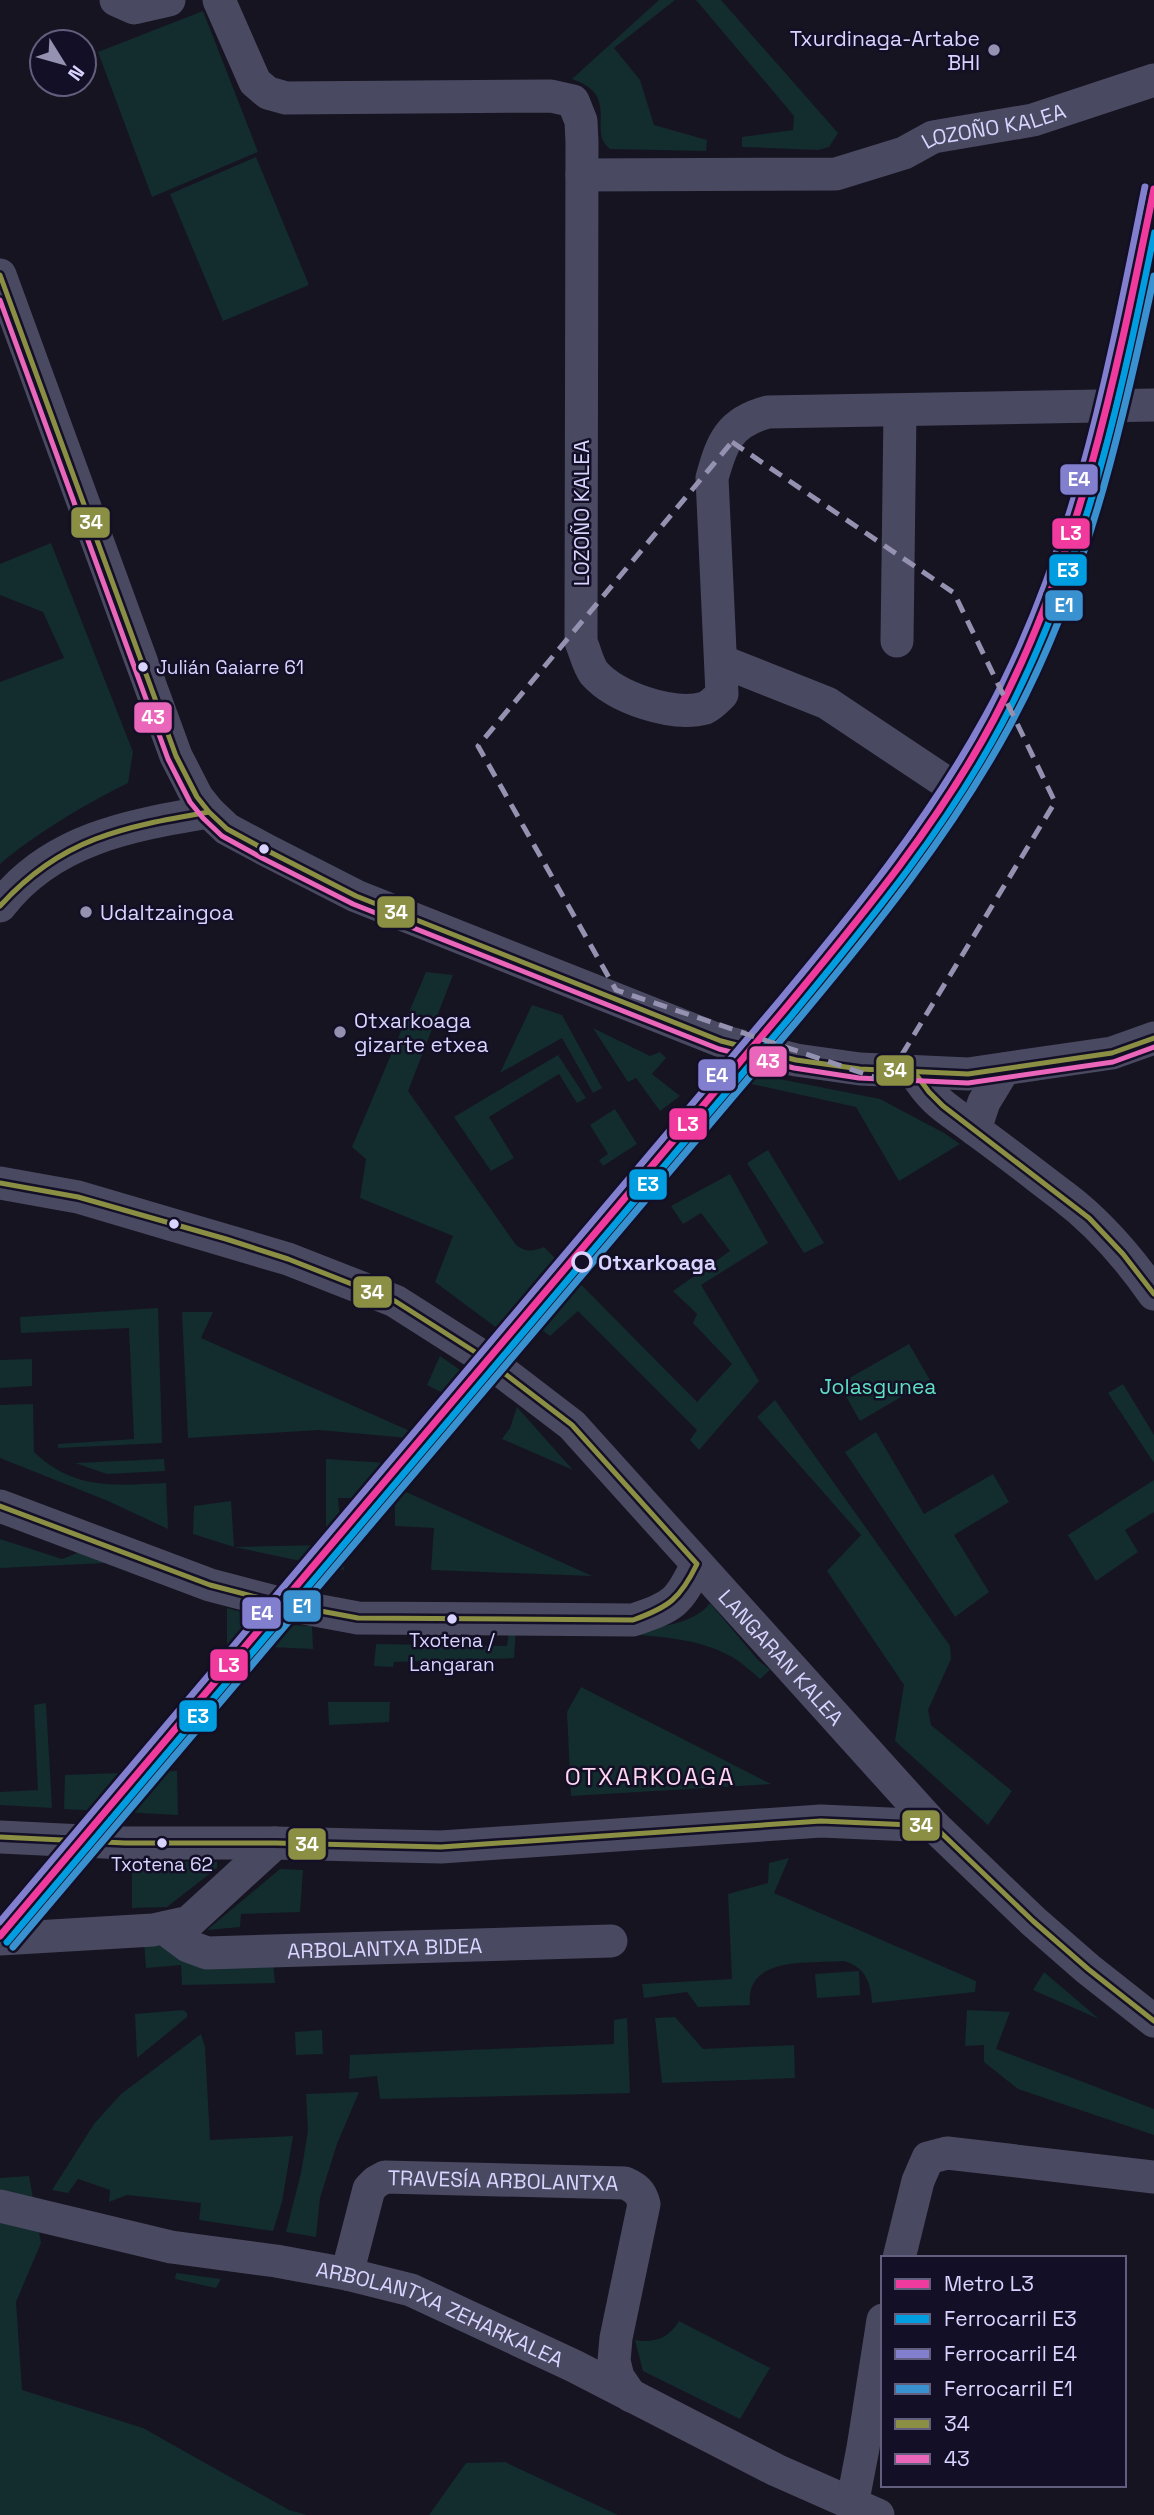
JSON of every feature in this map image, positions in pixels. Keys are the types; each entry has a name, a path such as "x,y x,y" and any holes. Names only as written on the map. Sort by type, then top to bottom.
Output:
{"street":[{"path":"116,0 134,8 169,0"},
{"name":"LOZOÑO KALEA","path":"219,0 255,82 268,93 286,98 551,96 573,101 581,121 582,175 582,642 592,671 612,688 640,702 687,711 708,707 722,694 712,478 720,447 734,428 748,417 768,412 1154,405"},
{"name":"LOZOÑO KALEA","path":"582,175 836,174 904,153 933,137 1033,121 1154,80"},
{"path":"0,275 176,756 197,797 227,829 356,896 721,1041 796,1060 860,1069 968,1074 1112,1053 1154,1038"},
{"path":"897,641 900,411"},
{"path":"721,661 827,703 957,789"},
{"path":"0,906 16,885 67,849 116,830 209,812"},
{"path":"975,1129 984,1102 1004,1069"},
{"path":"915,1073 928,1094 1066,1198 1103,1231 1131,1261 1154,1294"},
{"name":"LANGARAN KALEA","path":"0,1183 79,1197 288,1259 395,1301 483,1357 572,1425 934,1826 1042,1929 1154,2021"},
{"path":"0,1506 210,1585 283,1604 358,1618 633,1620 667,1608 685,1591 697,1564"},
{"path":"0,1837 125,1843 441,1847 821,1821 934,1826"},
{"path":"0,1939 164,1928 190,1922 275,1843"},
{"name":"ARBOLANTXA BIDEA","path":"164,1928 188,1946 207,1953 611,1941"},
{"path":"899,2256 918,2181 928,2158 947,2152 1154,2177"},
{"name":"TRAVESÍA ARBOLANTXA","path":"347,2273 369,2189 385,2177 625,2183 636,2188 642,2195 644,2204 616,2338 614,2361 618,2377 631,2396"},
{"name":"ARBOLANTXA ZEHARKALEA","path":"0,2206 171,2246 347,2273 411,2290 574,2366 776,2470 865,2510 863,2448 881,2333"}],"highlighted area":[{"path":"732,442 954,593 1055,802 886,1081 616,990 478,746"}],"green space":[{"path":"659,0 675,0 614,48 640,80 654,125 707,140 706,151 610,149 601,133 600,104 596,95 587,86 572,79"},
{"path":"696,0 721,0 838,133 829,147 818,150 742,147 742,137 793,130 794,116"},
{"path":"203,11 258,152 152,197 98,52"},
{"path":"256,157 309,285 223,321 170,194"},
{"path":"51,543 133,752 128,783 62,820 0,864 0,682 64,658 43,612 0,595 0,564"},
{"path":"426,972 453,975 408,1091 516,1245 529,1250 544,1247 697,1402 732,1364 693,1323 697,1314 673,1291 730,1251 701,1213 683,1224 671,1206 730,1174 768,1243 701,1285 759,1381 699,1450 690,1440 697,1430 578,1311 550,1336 538,1327 517,1343 435,1282 453,1236 360,1198 366,1159 352,1147"},
{"path":"532,1005 562,1015 602,1088 593,1093 562,1038 500,1073"},
{"path":"593,1028 650,1056 660,1052 666,1058 652,1074 680,1096 660,1111 636,1078 628,1082"},
{"path":"558,1055 586,1098 577,1103 559,1074 489,1117 514,1158 491,1171 454,1117"},
{"path":"711,1072 747,1083 716,1099 705,1084"},
{"path":"760,1075 880,1099 960,1144 899,1181 856,1107 747,1083"},
{"path":"615,1109 637,1144 603,1166 599,1160 608,1154 590,1125"},
{"path":"768,1150 824,1243 804,1253 747,1163"},
{"path":"158,1308 162,1443 58,1448 58,1444 134,1439 129,1328 21,1333 20,1317"},
{"path":"182,1312 213,1312 201,1338 430,1440 319,1430 188,1438"},
{"name":"Jolasgunea","path":"909,1344 930,1380 860,1421 839,1384"},
{"path":"440,1356 483,1386 476,1406 467,1419 436,1439 453,1398 427,1385"},
{"path":"32,1359 32,1386 0,1388 0,1360"},
{"path":"1123,1384 1154,1435 1154,1463 1108,1393"},
{"path":"775,1400 950,1646 951,1659 928,1710 931,1725 1012,1791 988,1825 895,1741 904,1685 827,1571 861,1535 757,1417"},
{"path":"33,1404 34,1452 65,1474 96,1483 166,1483 168,1529 108,1501 0,1458 0,1405"},
{"path":"517,1407 573,1470 502,1439 510,1428"},
{"path":"876,1432 924,1514 993,1474 1009,1502 954,1535 989,1592 955,1617 845,1452"},
{"path":"164,1459 165,1471 107,1474 75,1463"},
{"path":"326,1459 416,1465 404,1491 592,1576 431,1570 434,1528 395,1526 395,1498 338,1498 344,1570 234,1547 326,1545"},
{"path":"1154,1480 1154,1512 1125,1530 1138,1552 1096,1581 1068,1535"},
{"path":"231,1501 234,1547 193,1534 194,1506"},
{"path":"0,1539 62,1559 87,1549 126,1562 0,1568"},
{"path":"710,1603 758,1660 770,1670 760,1679 734,1658 704,1645 656,1636 607,1633 678,1623 691,1618"},
{"path":"227,1608 289,1625 312,1626 313,1649 227,1645"},
{"path":"510,1624 516,1625 514,1658 394,1662 393,1667 374,1666 376,1644 507,1646"},
{"path":"581,1687 771,1784 571,1796 567,1712"},
{"path":"328,1702 390,1702 389,1722 329,1725"},
{"path":"46,1703 52,1808 0,1805 0,1792 38,1790 34,1705"},
{"path":"177,1771 178,1815 64,1809 65,1775"},
{"path":"789,1858 774,1893 976,1981 975,1992 872,2003 866,1976 857,1967 844,1961 798,1963 769,1970 758,1977 751,1989 750,2005 698,2007 687,1992 644,1998 642,1984 732,1979 728,1894 768,1883 769,1863"},
{"path":"132,1861 217,1862 217,1868 167,1907 132,1908"},
{"path":"280,1869 303,1870 300,1912 241,1914 240,1927 207,1930"},
{"path":"144,1941 273,1962 275,1983 182,1985 181,1965 146,1968"},
{"path":"859,1971 860,1995 817,1998 815,1974"},
{"path":"1044,1972 1099,2019 1033,1990"},
{"path":"183,2010 187,2017 137,2058 135,2014"},
{"path":"967,2010 1010,2012 996,2049 1154,2109 1154,2135 1018,2089 984,2062 984,2045 965,2046"},
{"path":"675,2017 703,2049 794,2045 795,2078 662,2083 655,2018"},
{"path":"627,2018 630,2093 380,2099 377,2076 349,2079 350,2055 614,2044 614,2020"},
{"path":"322,2030 323,2054 296,2055 295,2032"},
{"path":"201,2034 205,2047 210,2140 293,2136 282,2202 273,2231 199,2220 201,2203 127,2195 109,2202 110,2190 78,2179 68,2193 52,2190 94,2124 121,2094"},
{"path":"359,2092 337,2144 320,2198 316,2237 286,2232 308,2131 306,2094"},
{"path":"29,2176 41,2243 16,2302 22,2390 143,2428 289,2510 307,2515 0,2515 0,2178"},
{"path":"176,2273 221,2279 216,2288 175,2279"},
{"path":"679,2321 770,2368 740,2419 643,2371 635,2340 648,2341 665,2336"},
{"path":"505,2462 618,2515 429,2515 466,2463"}],"metro line":[{"name":"L3","path":"0,1936 784,1010 896,870 948,796 994,719 1024,656 1073,527 1110,393 1154,189"}],"rail line":[{"name":"E4","path":"0,1922 777,1004 861,901 939,793 985,717 1016,655 1043,591 1066,525 1102,391 1145,187"},
{"name":"E3","path":"7,1942 791,1016 904,875 956,801 1002,723 1030,665 1077,545 1112,422 1154,233"},
{"name":"E1","path":"13,1947 797,1021 936,844 1008,729 1059,621 1098,508 1114,451 1154,276"}],"transit line":[{"name":"34","path":"0,275 176,756 197,797 227,829 356,896 721,1041 796,1060 860,1069 968,1074 1112,1053 1154,1038"},
{"name":"43","path":"0,300 168,759 190,802 222,836 353,904 719,1049 794,1068 859,1078 968,1083 1113,1062 1154,1047"},
{"name":"34","path":"0,906 23,883 70,850 121,830 209,812"},
{"name":"34","path":"915,1073 943,1106 1089,1218 1123,1254 1154,1294"},
{"name":"34","path":"0,1183 78,1197 226,1239 288,1259 395,1301 483,1357 572,1425 697,1564 679,1594 665,1606 633,1620 358,1618 283,1604 210,1585 0,1506"},
{"name":"34","path":"0,1837 125,1843 441,1847 821,1821 934,1826 1033,1921 1154,2021"}],"place":[{"name":"Txurdinaga-Artabe BHI","path":"994,50"},
{"name":"Julián Gaiarre 61","path":"143,667"},
{"name":"Udaltzaingoa","path":"86,912"},
{"name":"Otxarkoaga gizarte etxea","path":"340,1032"},
{"name":"Otxarkoaga","path":"582,1262"},
{"name":"Txotena / Langaran","path":"452,1619"},
{"name":"Txotena 62","path":"162,1843"}],"district":[{"name":"OTXARKOAGA","path":"650,1776"}]}
